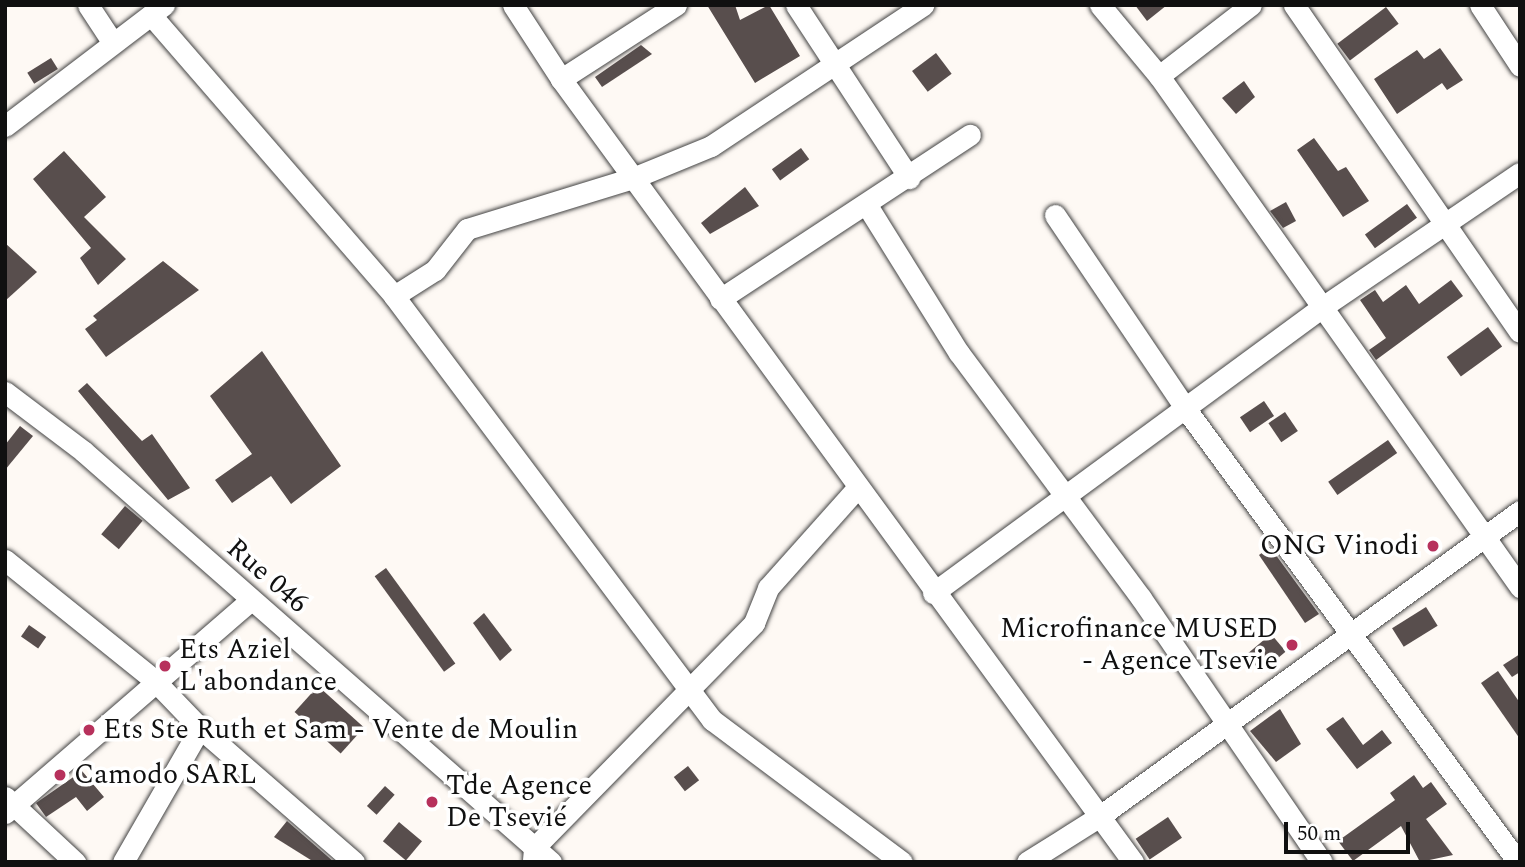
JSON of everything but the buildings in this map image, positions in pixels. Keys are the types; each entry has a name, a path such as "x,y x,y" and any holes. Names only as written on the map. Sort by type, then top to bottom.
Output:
{"street":[{"path":"89,5 113,43"},
{"path":"513,5 561,79 720,299 933,593 1133,862"},
{"path":"561,79 676,5"},
{"path":"796,5 909,178"},
{"path":"394,296 435,270 467,229 633,178 711,146 923,5"},
{"path":"1100,5 1159,76 1520,587"},
{"path":"1159,76 1251,5"},
{"path":"1294,5 1443,225 1520,332"},
{"path":"1480,5 1520,66"},
{"path":"5,126 158,10 394,296 712,720 902,862"},
{"path":"720,299 868,207 970,135"},
{"path":"933,593 1321,308 1520,173"},
{"path":"868,207 959,353 1062,498 1141,598 1222,723 1322,862"},
{"path":"1055,215 1185,408 1351,630 1518,862"},
{"name":"Rue 046","path":"5,392 83,451 533,855 551,862"},
{"path":"533,855 687,687 754,623 768,587 858,488"},
{"path":"1027,862 1100,816 1222,723 1520,511"},
{"path":"5,560 153,679 200,728 354,862"},
{"path":"75,862 8,805 153,679 251,600"},
{"path":"123,862 200,728"}],"place":[{"name":"ONG Vinodi","path":"1433,546"},
{"name":"Microfinance MUSED - Agence Tsevie","path":"1292,645"},
{"name":"Ets Aziel L'abondance","path":"165,666"},
{"name":"Ets Ste Ruth et Sam - Vente de Moulin","path":"89,730"},
{"name":"Camodo SARL","path":"60,775"},
{"name":"Tde Agence De Tsevié","path":"432,802"}]}
